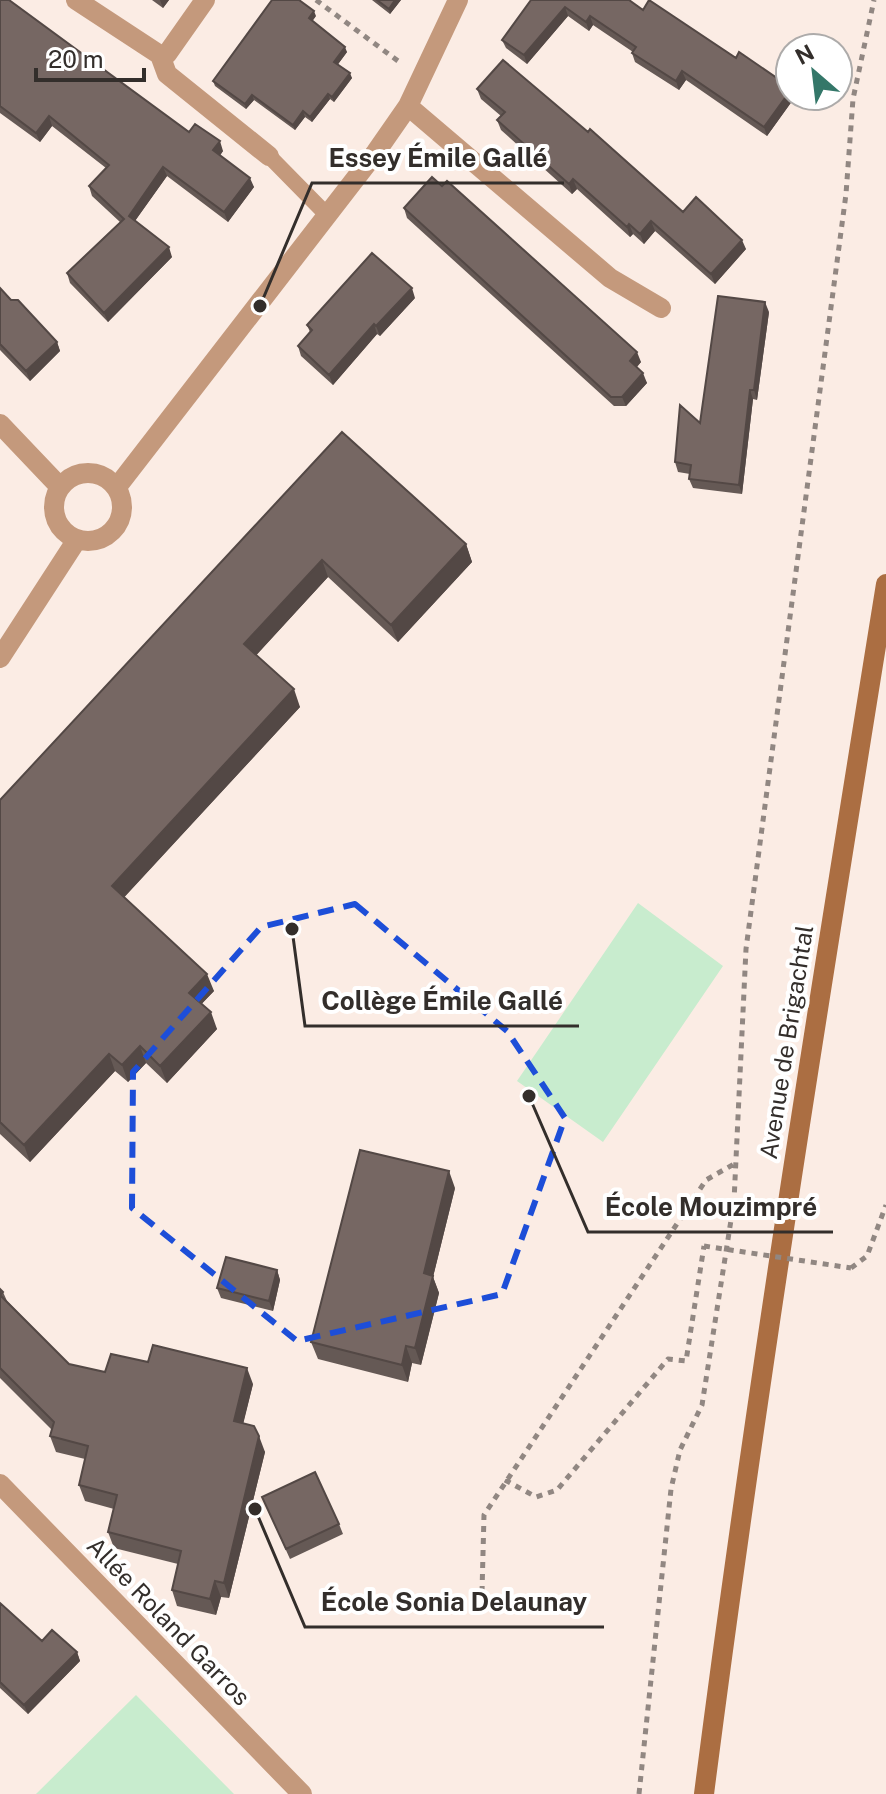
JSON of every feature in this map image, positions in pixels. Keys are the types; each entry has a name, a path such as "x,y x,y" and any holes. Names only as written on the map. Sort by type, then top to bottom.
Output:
{"main road":[{"name":"Avenue de Brigachtal","path":"704,1794 772,1301 886,584"}],"street":[{"path":"76,0 160,55 167,74 269,156"},
{"path":"160,55 167,54 205,0"},
{"path":"117,487 328,216 408,106 458,0"},
{"path":"408,106 610,278 661,308"},
{"path":"0,424 60,487"},
{"path":"97,473 117,487 124,505 118,527 99,541 76,541 60,528 53,507 60,487 76,475 97,473"},
{"path":"0,658 76,541"},
{"name":"Allée Roland Garros","path":"0,1484 302,1794"}],"lane":[{"path":"269,156 328,216"}],"path":[{"path":"316,0 422,79"},
{"path":"639,1794 671,1489 680,1450 702,1405 734,1201 746,949 846,194 853,99 874,0"},
{"path":"482,1592 484,1515 706,1180 735,1163"},
{"path":"505,1480 536,1497 557,1490 668,1359 686,1361 704,1246 851,1268 867,1256 886,1205"}],"highlighted area":[{"path":"355,904 507,1031 565,1118 502,1294 297,1341 132,1208 133,1072 261,927"}],"green space":[{"path":"638,903 723,966 603,1142 517,1081"},
{"path":"136,1695 234,1794 36,1794"}],"building":[{"path":"0,0 9,0 189,132 195,124 220,141 213,150 250,178 224,212 163,167 129,216 169,247 104,313 67,273 124,219 89,186 109,165 49,116 36,133 0,106"},
{"path":"272,0 299,0 314,11 309,18 345,47 334,62 350,73 332,97 328,94 310,117 303,111 293,125 252,95 245,104 213,81"},
{"path":"377,0 395,0 389,9"},
{"path":"531,0 629,0 643,10 649,0 736,58 739,52 774,76 775,112 764,127 682,71 676,81 632,53 636,47 590,16 586,22 565,7 524,55 502,40"},
{"path":"503,60 588,132 590,129 683,212 696,197 742,240 711,274 651,221 640,234 629,224 627,227 573,179 569,184 497,120 505,112 477,89"},
{"path":"432,177 442,186 447,181 637,352 630,361 643,373 622,397 611,397 404,208"},
{"path":"372,253 412,288 376,326 374,324 329,375 298,346 312,330 307,325"},
{"path":"0,288 11,300 18,300 57,342 26,371 0,344"},
{"path":"718,296 765,302 754,390 750,390 739,485 689,479 691,465 675,462 680,405 700,423"},
{"path":"342,432 466,544 391,625 322,560 244,644 294,689 112,886 207,974 189,993 211,1012 160,1066 140,1046 122,1065 109,1054 24,1145 0,1122 0,800"},
{"path":"360,1150 449,1171 424,1273 433,1276 415,1348 406,1346 402,1365 311,1342"},
{"path":"226,1257 277,1270 269,1301 217,1288"},
{"path":"0,1295 69,1364 105,1372 111,1354 148,1362 153,1345 247,1368 234,1421 254,1426 259,1436 224,1583 215,1581 210,1599 172,1590 181,1551 108,1532 117,1495 79,1485 88,1446 50,1436 54,1422 0,1368"},
{"path":"315,1472 339,1524 286,1549 262,1497"},
{"path":"0,1603 42,1641 52,1630 77,1652 24,1705 0,1682"}],"place":[{"name":"Essey Émile Gallé","path":"260,306"},
{"name":"Collège Émile Gallé","path":"292,929"},
{"name":"École Mouzimpré","path":"529,1096"},
{"name":"École Sonia Delaunay","path":"255,1509"}]}
